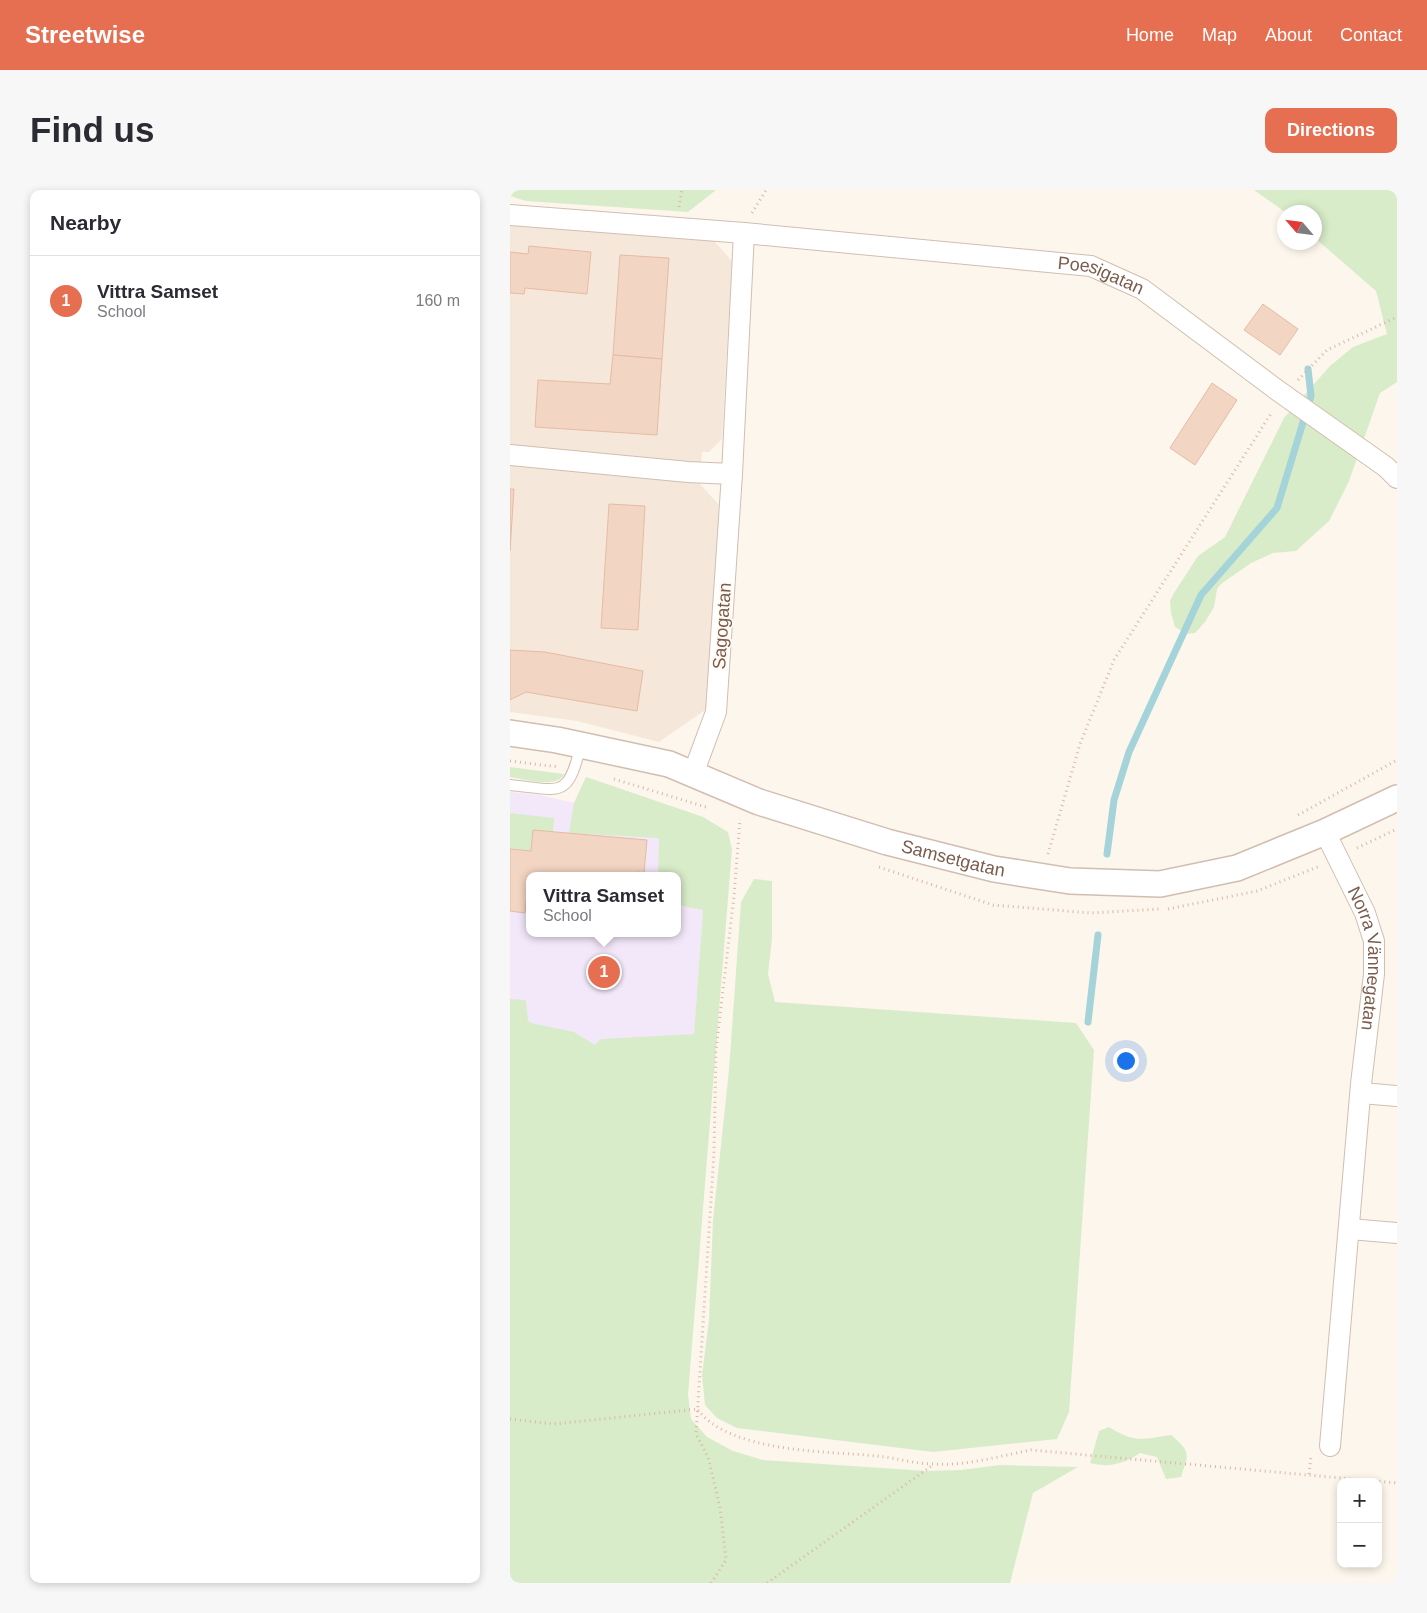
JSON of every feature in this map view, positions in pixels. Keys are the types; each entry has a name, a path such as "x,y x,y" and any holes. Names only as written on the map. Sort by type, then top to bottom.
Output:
{"street":[{"name":"Poesigatan","path":"510,214 744,233 1092,266 1142,289 1284,395 1386,467 1397,478"},
{"name":"Sagogatan","path":"693,774 716,712 732,474 744,233"},
{"path":"510,455 688,472 732,474"},
{"name":"Samsetgatan","path":"510,733 581,744 668,764 748,798 811,820 887,842 994,869 1070,882 1160,884 1237,868 1325,832 1397,798"},
{"name":"Norra Vännegatan","path":"1325,832 1365,912 1374,941 1374,974 1361,1093 1330,1446"},
{"path":"1361,1093 1397,1096"},
{"path":"1350,1229 1397,1233"}],"lane":[{"path":"510,785 555,789 564,787 571,781 574,774 581,744"}],"path":[{"path":"1048,854 1080,744 1114,660 1284,395 1327,350 1397,317"},
{"path":"1291,818 1314,808 1397,760"},
{"path":"711,1583 726,1560 720,1507 708,1457 696,1434 714,1153 716,1050 734,896 740,820 748,798"},
{"path":"1039,854 1057,855"},
{"path":"510,1419 554,1424 698,1410"},
{"path":"698,1410 705,1419 719,1429 760,1444 899,1458 934,1464 976,1460 1031,1450 1397,1483"},
{"path":"767,1583 934,1464"}],"shaded area":[{"path":"510,222 714,241 732,261 722,439 709,452 702,452 699,483 719,505 708,708 659,742 577,721 510,712"},
{"path":"586,777 703,817 703,910 679,1248 510,1216 510,792 540,795 574,803"}],"green space":[{"path":"510,190 716,190 688,212 526,201 510,196"},
{"path":"1254,190 1397,190 1397,382 1380,393 1349,481 1329,521 1296,551 1273,553 1251,563 1221,584 1217,589 1214,607 1205,622 1195,633 1187,634 1175,627 1170,601 1198,556 1225,537 1284,418 1330,366 1353,347 1387,334 1376,291 1322,244 1322,205 1277,206"},
{"path":"510,767 564,774 561,779 555,781 532,781 510,777"},
{"path":"586,777 703,817 728,832 732,849 688,1395 691,1419 707,1437 733,1451 763,1460 926,1471 961,1470 1000,1465 1078,1467 1033,1493 1010,1583 510,1583 510,999 526,1000 528,1020 531,1023 574,1032 595,1045 601,1039 694,1034 703,910 681,906 681,872 658,872 659,838 569,833 574,803"},
{"path":"510,813 554,818 553,832 531,851 510,849"},
{"path":"754,879 772,881 772,938 768,974 775,1002 1076,1023 1094,1050 1069,1412 1057,1439 933,1452 737,1428 717,1418 705,1405 702,1375 709,1320 713,1220 729,1070 741,902"},
{"path":"1109,1427 1126,1436 1139,1439 1171,1435 1182,1445 1186,1453 1186,1463 1181,1477 1166,1479 1157,1457 1140,1453 1116,1464 1090,1463 1099,1431"}],"building":[{"path":"529,246 591,252 587,294 525,288 524,294 510,293 510,252 528,254"},
{"path":"620,255 669,258 662,359 613,355"},
{"path":"1263,304 1298,329 1280,355 1244,330"},
{"path":"613,355 662,359 657,435 535,427 538,380 610,384"},
{"path":"1212,383 1237,400 1195,465 1170,448"},
{"path":"510,489 514,489 510,551"},
{"path":"609,504 645,506 638,630 601,628"},
{"path":"510,650 545,652 643,671 637,711 526,692 510,700"},
{"path":"533,830 647,840 644,872 526,872 525,913 510,911 510,849 531,851"}],"waterway":[{"path":"1107,854 1114,800 1129,752 1201,595 1277,508 1311,396 1308,369"},
{"path":"1088,1022 1098,935"}],"place":[{"name":"Vittra Samset","path":"604,972"}]}
